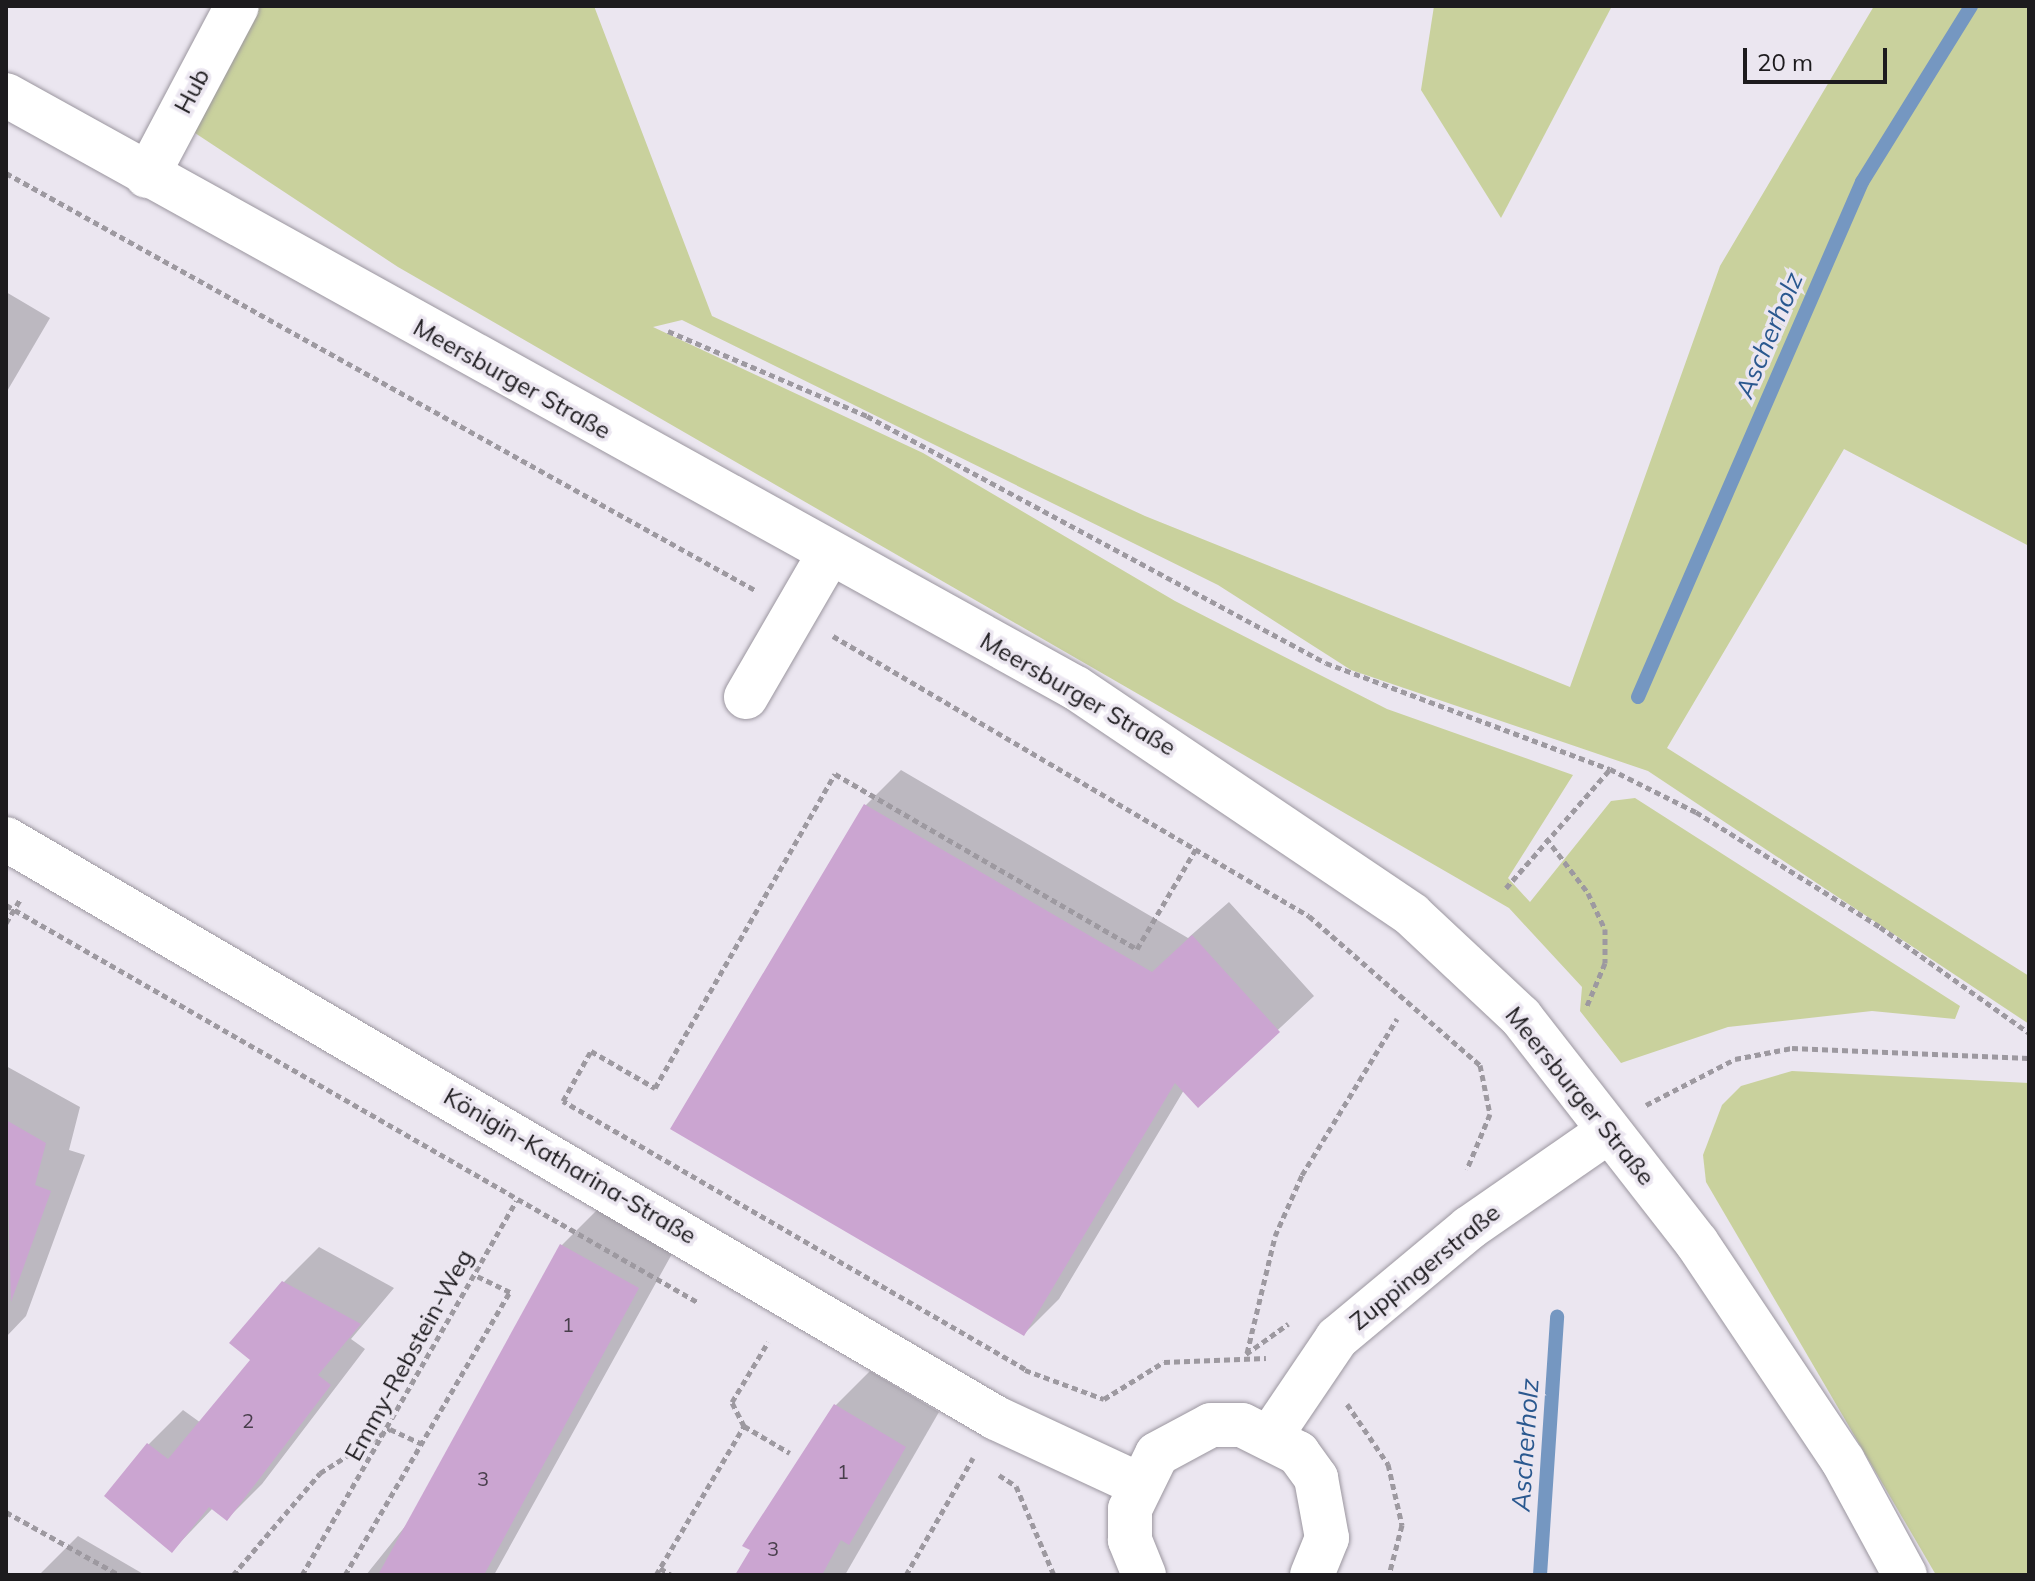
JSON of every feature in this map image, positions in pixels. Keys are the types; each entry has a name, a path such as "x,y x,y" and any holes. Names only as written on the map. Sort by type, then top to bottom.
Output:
{"street":[{"name":"Hub","path":"147,176 237,6"},
{"name":"Meersburger Straße","path":"6,95 829,554 1076,688 1412,915 1521,1017 1609,1131 1780,1361 1905,1575"},
{"path":"746,697 829,554"},
{"name":"Königin-Katharina-Straße","path":"6,839 996,1418 1138,1484"},
{"name":"Zuppingerstraße","path":"1272,1434 1337,1338 1469,1228 1609,1131"},
{"path":"1144,1575 1130,1540 1138,1484 1157,1454 1182,1435 1242,1425 1272,1434 1316,1478 1326,1507 1327,1538 1312,1575"}],"path":[{"path":"6,173 794,614 1197,847 1309,916 1480,1065 1490,1114 1476,1159 1460,1178"},
{"path":"668,331 867,416 1326,663 1610,769 1696,812 1880,927 2029,1033"},
{"path":"1506,888 1546,838 1610,769"},
{"path":"1197,847 1137,949 835,774 655,1088 591,1051 563,1101 1025,1369 1104,1399 1164,1362 1246,1354 1299,1315"},
{"path":"1546,838 1588,893 1605,929 1605,963 1586,1008"},
{"path":"6,905 516,1202 715,1312"},
{"path":"1246,1354 1275,1236 1302,1175 1397,1019"},
{"path":"1609,1131 1735,1059 1792,1048 2029,1058"},
{"name":"Emmy-Rebstein-Weg","path":"302,1575 390,1429 545,1152"},
{"path":"345,1575 510,1292 475,1275"},
{"path":"755,1334 782,1349"},
{"path":"768,1342 732,1402 744,1426 790,1453"},
{"path":"906,1575 1025,1369"},
{"path":"656,1575 744,1426"},
{"path":"233,1575 320,1473 390,1429 422,1444"},
{"path":"962,1450 984,1465"},
{"path":"995,1472 1016,1486 1054,1575"},
{"path":"6,1512 119,1575"},
{"path":"660,1568 671,1575"}],"green space":[{"path":"228,6 594,6 712,316 1145,516 1570,687 1720,266 1874,6 2029,6 2029,546 1844,449 1667,748 2029,976 2029,1024 1648,771 1351,670 1218,585 682,320 653,327 923,453 1175,601 1387,709 1573,775 1508,878 1530,902 1611,801 1635,798 1960,1006 1955,1019 1872,1011 1728,1027 1621,1063 1580,1011 1582,987 1509,908 398,267 195,133"},
{"path":"1434,6 1612,6 1501,218 1421,90"},
{"path":"1792,1071 2029,1083 2029,1575 1936,1575 1706,1182 1703,1155 1722,1105 1741,1086"}],"building":[{"path":"864,804 1152,972 1192,935 1280,1032 1198,1108 1175,1083 1024,1336 670,1129"},
{"path":"6,1120 46,1143 35,1185 51,1191 11,1302"},
{"path":"560,1244 639,1288 484,1575 378,1575"},
{"path":"282,1281 361,1324 318,1375 331,1385 227,1521 209,1507 172,1553 104,1496 147,1443 168,1459 250,1360 229,1343"},
{"path":"834,1404 906,1447 849,1545 841,1540 822,1575 735,1575 750,1550 742,1546"}],"waterway":[{"name":"Ascherholz","path":"1638,697 1862,182 1971,6"},
{"name":"Ascherholz","path":"1540,1575 1557,1317"}]}
